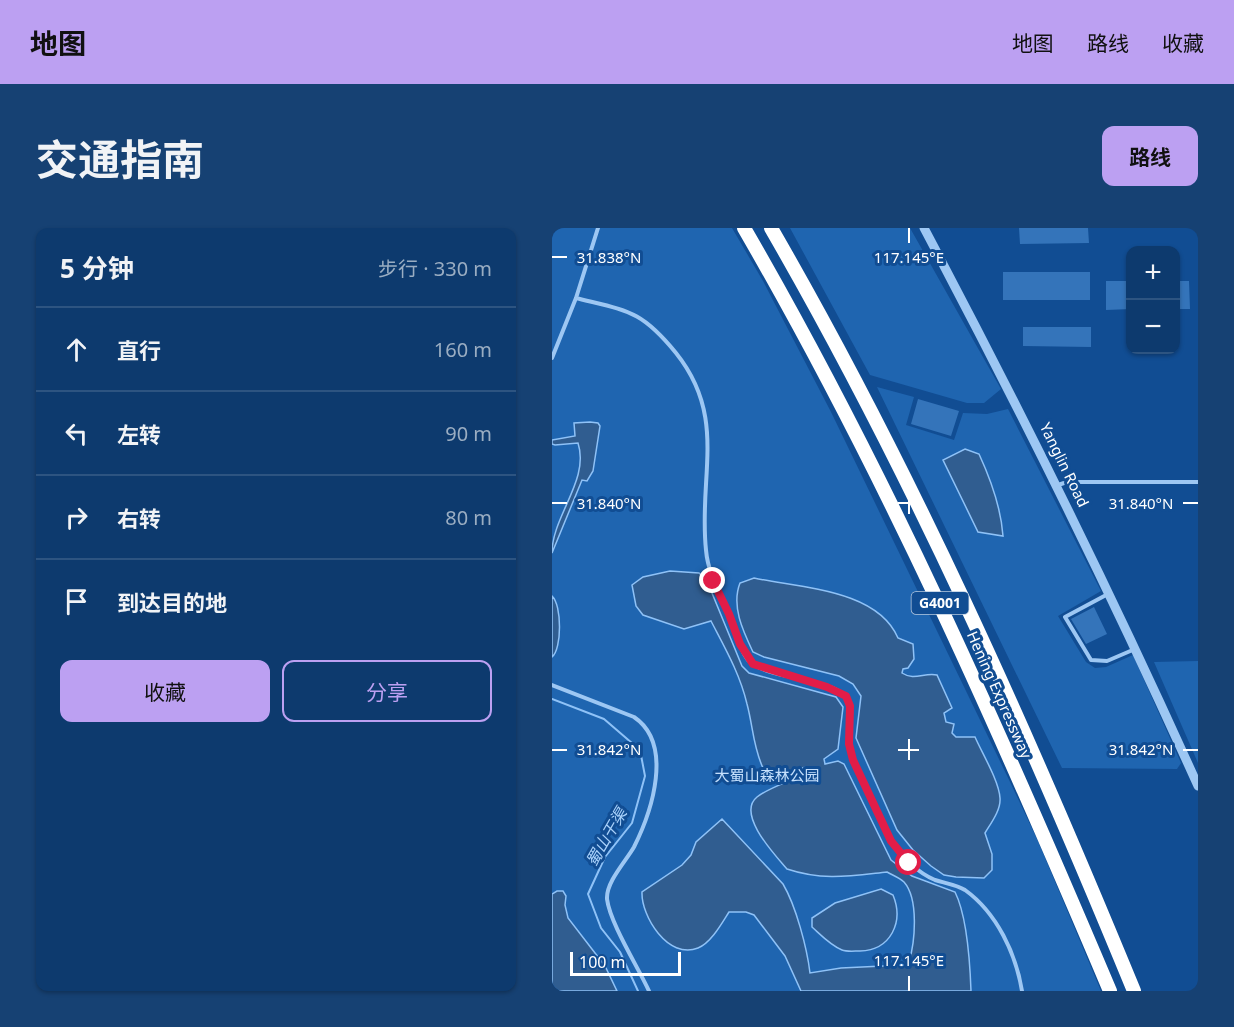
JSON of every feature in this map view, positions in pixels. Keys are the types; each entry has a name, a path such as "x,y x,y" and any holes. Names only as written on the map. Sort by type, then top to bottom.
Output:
{"highway":[{"name":"Hening Expressway","path":"744,228 778,286 916,551 1045,837 1110,991"},
{"name":"Hening Expressway","path":"771,228 936,541 1065,823 1134,991"}],"street":[{"name":"Yanglin Road","path":"924,228 1057,486 1136,649 1198,786"}],"lane":[{"path":"552,358 576,298 598,228"},
{"path":"576,298 640,316 655,327 690,370 706,409 706,550 713,581 747,657 758,667 827,687 846,696 850,706 849,744 853,760 891,841 909,863 933,879 964,889 991,914 1012,953 1022,991"},
{"path":"1057,486 1067,482 1198,482"},
{"path":"1109,593 1065,617 1091,660 1107,661 1136,649"},
{"path":"552,685 634,717 643,723 655,742 655,777 649,811 634,845 610,886 607,899 616,924 648,991"}],"green space":[{"name":"大蜀山森林公园","path":"552,228 732,228 763,281 831,412 1011,784 1038,841 1101,991 552,991"},
{"path":"790,228 910,228 1001,389 984,403 967,403 870,375"},
{"path":"877,387 914,397 906,425 954,440 963,413 987,414 1008,409 1101,591 1058,616 1086,662 1095,668 1106,667 1133,655 1181,763 1177,769 1062,768"},
{"path":"1198,661 1198,763 1154,662"}],"shaded area":[{"path":"574,423 598,423 600,426 593,471 587,481 582,480 552,553 558,525 579,471 580,457 578,443 555,445 552,444 552,440 575,436"},
{"path":"965,449 979,454 998,504 1003,536 978,532 943,460"},
{"path":"670,571 699,573 707,581 742,666 749,673 836,697 843,707 838,749 824,759 825,764 838,761 844,764 891,860 912,876 955,892 965,926 971,991 801,991 785,956 754,915 746,912 729,912 712,937 698,948 687,950 676,948 658,934 646,913 642,892 682,865 691,855 696,842 722,819 783,884 800,927 810,973 841,968 904,965 909,962 914,932 912,899 909,889 900,879 887,872 825,876 787,869 760,834 751,813 752,804 757,797 808,772 806,767 778,775 763,768 757,752 744,693 732,661 711,621 684,629 643,615 636,606 632,585 643,577"},
{"path":"754,578 835,593 873,609 888,622 898,638 913,644 914,659 908,668 903,669 902,673 911,676 937,675 952,708 944,713 946,722 954,724 952,733 956,737 975,737 999,791 999,807 985,833 992,854 992,870 984,878 944,875 913,850 897,830 856,738 861,696 853,684 839,676 764,657 753,652 742,627 737,601 740,583"},
{"path":"552,596 558,608 560,627 558,645 552,657"},
{"path":"881,889 893,895 897,915 892,933 880,946 860,951 844,951 830,943 812,927 812,918 835,903"},
{"path":"563,891 566,896 565,905 568,918 605,966 617,991 552,991 552,894"}],"building":[{"path":"1019,228 1088,228 1089,243 1020,244"},
{"path":"1003,272 1090,272 1090,300 1003,300"},
{"path":"1106,281 1126,281 1126,309 1106,310"},
{"path":"1180,281 1189,281 1190,309 1180,309"},
{"path":"1023,327 1091,327 1091,347 1023,346"},
{"path":"918,399 959,411 951,436 911,424"},
{"path":"1094,607 1107,634 1086,644 1071,619"}],"waterway":[{"name":"蜀山干渠","path":"552,699 604,719 640,750 645,776 632,823 605,857 588,894 601,928 620,952 638,991"}],"route":[{"path":"713,581 748,660 758,667 827,687 846,696 850,706 849,744 853,760 891,841 909,863"}]}
